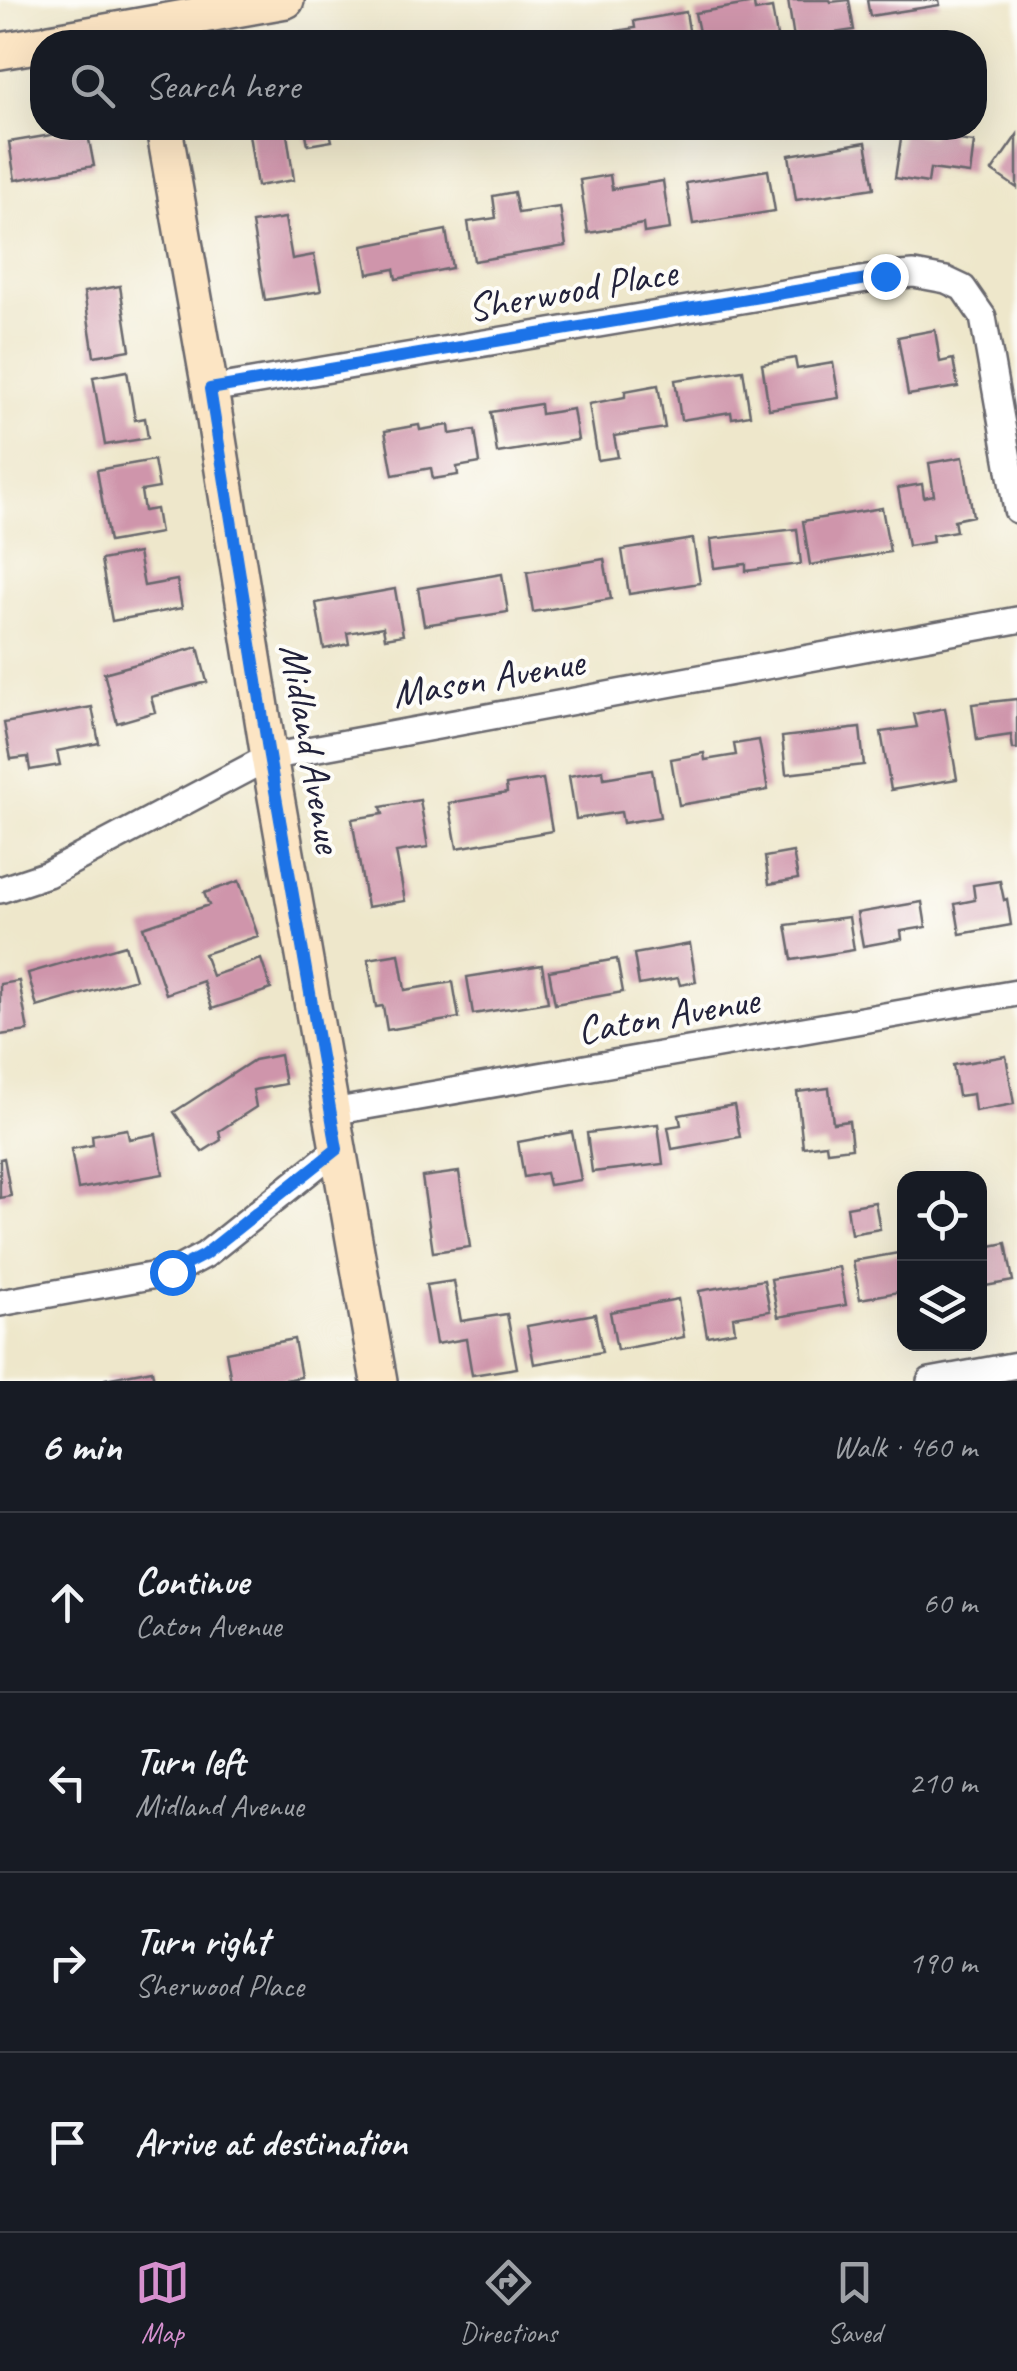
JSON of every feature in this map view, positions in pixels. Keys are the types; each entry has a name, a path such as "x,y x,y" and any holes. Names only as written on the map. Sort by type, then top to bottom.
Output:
{"main road":[{"path":"111,30 286,0"},
{"path":"0,51 30,46"},
{"name":"Midland Avenue","path":"166,140 379,1381"}],"street":[{"name":"Sherwood Place","path":"210,389 914,274 946,280 963,288 983,317 1017,510"},
{"name":"Mason Avenue","path":"0,890 48,874 269,756 1017,620"},
{"name":"Caton Avenue","path":"332,1112 1017,992"},
{"path":"0,1303 172,1272 204,1255 337,1149"},
{"path":"930,1381 1017,1365"}],"building":[{"path":"788,0 849,0 854,30 793,30"},
{"path":"867,0 939,0 940,5 870,16"},
{"path":"754,3 755,11 772,8 776,30 699,30 695,13"},
{"path":"686,12 689,30 622,30 635,28 634,21"},
{"path":"1017,135 1017,188 992,171"},
{"path":"89,140 94,166 15,180 9,142"},
{"path":"250,140 288,140 294,180 257,186"},
{"path":"307,140 332,141 308,145"},
{"path":"901,140 974,142 970,174 930,169 928,183 895,178"},
{"path":"866,142 874,188 796,200 789,155"},
{"path":"768,170 775,211 693,224 686,183"},
{"path":"610,175 612,189 663,181 670,229 644,233 643,224 588,233 580,180"},
{"path":"514,192 518,213 560,207 566,246 474,261 468,222 496,218 493,196"},
{"path":"285,218 292,259 314,255 321,291 265,300 252,223"},
{"path":"446,230 452,268 396,279 394,269 368,274 363,246"},
{"path":"120,286 130,350 94,356 84,292"},
{"path":"935,330 940,362 953,359 958,387 908,395 898,337"},
{"path":"795,358 797,369 833,363 839,398 769,409 762,364"},
{"path":"743,370 750,415 732,418 731,412 681,420 675,380"},
{"path":"127,371 135,420 145,418 148,438 105,445 93,377"},
{"path":"658,385 665,428 614,436 618,457 598,460 589,404"},
{"path":"540,404 541,414 573,409 578,440 497,453 491,412"},
{"path":"419,425 420,430 449,425 450,434 475,430 480,463 457,467 458,475 433,479 431,468 393,475 385,431"},
{"path":"963,457 973,516 954,520 956,531 932,535 933,542 908,546 898,488 922,484 924,497 934,495 929,463"},
{"path":"154,460 159,488 141,491 144,511 156,509 160,533 109,542 97,470"},
{"path":"882,508 890,552 810,565 803,521"},
{"path":"797,529 801,564 746,571 746,564 714,568 711,539"},
{"path":"693,539 700,583 629,594 622,550"},
{"path":"138,553 144,586 177,580 182,608 112,621 101,560"},
{"path":"604,559 611,599 533,612 527,572"},
{"path":"502,574 508,612 424,625 418,588"},
{"path":"395,589 403,635 385,638 383,627 347,633 349,644 324,649 316,603"},
{"path":"198,647 207,682 151,697 155,712 117,723 104,673"},
{"path":"1017,699 1017,749 1013,749 1011,735 977,740 972,704"},
{"path":"92,707 99,743 57,751 60,765 30,770 28,757 11,759 4,723"},
{"path":"945,708 957,779 891,790 881,732 917,727 914,714"},
{"path":"860,728 864,765 786,774 782,737"},
{"path":"759,740 768,790 679,805 671,759 704,753 705,760 736,755 734,744"},
{"path":"603,770 604,778 652,770 660,817 623,823 621,812 576,819 569,776"},
{"path":"543,779 552,831 457,848 449,803 507,793 506,785"},
{"path":"420,800 428,847 396,852 405,901 367,907 352,819 383,814 381,807"},
{"path":"793,852 798,879 769,884 765,857"},
{"path":"239,881 258,936 204,954 212,976 261,959 271,989 212,1009 203,981 166,994 143,927 209,905 204,893"},
{"path":"1000,881 1011,925 960,934 955,904 975,900 973,885"},
{"path":"922,902 926,927 901,931 902,939 863,946 857,913"},
{"path":"849,917 854,950 792,960 786,925"},
{"path":"690,944 696,982 680,985 678,978 639,985 634,954"},
{"path":"125,945 135,979 37,1007 28,973"},
{"path":"399,954 405,990 453,982 459,1018 387,1030 383,1006 376,1007 368,959"},
{"path":"617,959 623,992 555,1004 549,971"},
{"path":"542,965 548,1002 473,1014 467,977"},
{"path":"19,981 28,1031 0,1035 0,984"},
{"path":"280,1055 285,1084 253,1090 256,1107 219,1131 221,1140 202,1152 174,1112 254,1060"},
{"path":"1006,1056 1014,1104 975,1111 973,1094 958,1096 953,1065"},
{"path":"829,1088 833,1123 849,1121 852,1148 827,1151 826,1144 803,1147 797,1092"},
{"path":"734,1105 740,1137 672,1149 668,1127 681,1125 679,1115"},
{"path":"658,1124 663,1164 592,1172 587,1133"},
{"path":"127,1129 129,1139 156,1134 163,1174 78,1189 71,1149 93,1145 92,1135"},
{"path":"572,1132 581,1180 549,1185 546,1173 524,1177 518,1142"},
{"path":"4,1158 11,1196 0,1198 0,1159"},
{"path":"459,1172 470,1247 433,1252 422,1177"},
{"path":"875,1202 880,1229 851,1234 847,1207"},
{"path":"1006,1243 1013,1281 987,1286 987,1247"},
{"path":"897,1253 897,1292 860,1299 853,1261"},
{"path":"839,1267 846,1305 778,1317 771,1279"},
{"path":"764,1280 770,1311 733,1317 735,1331 707,1336 699,1291"},
{"path":"454,1281 461,1321 507,1314 517,1368 472,1375 466,1339 436,1344 426,1285"},
{"path":"678,1299 684,1337 617,1350 610,1312"},
{"path":"595,1314 602,1352 534,1364 527,1326"},
{"path":"294,1339 301,1377 231,1381 226,1352"},
{"path":"152,1370 154,1381 105,1381 105,1379"}],"route":[{"path":"172,1272 204,1255 337,1149 210,389 885,276"}]}
